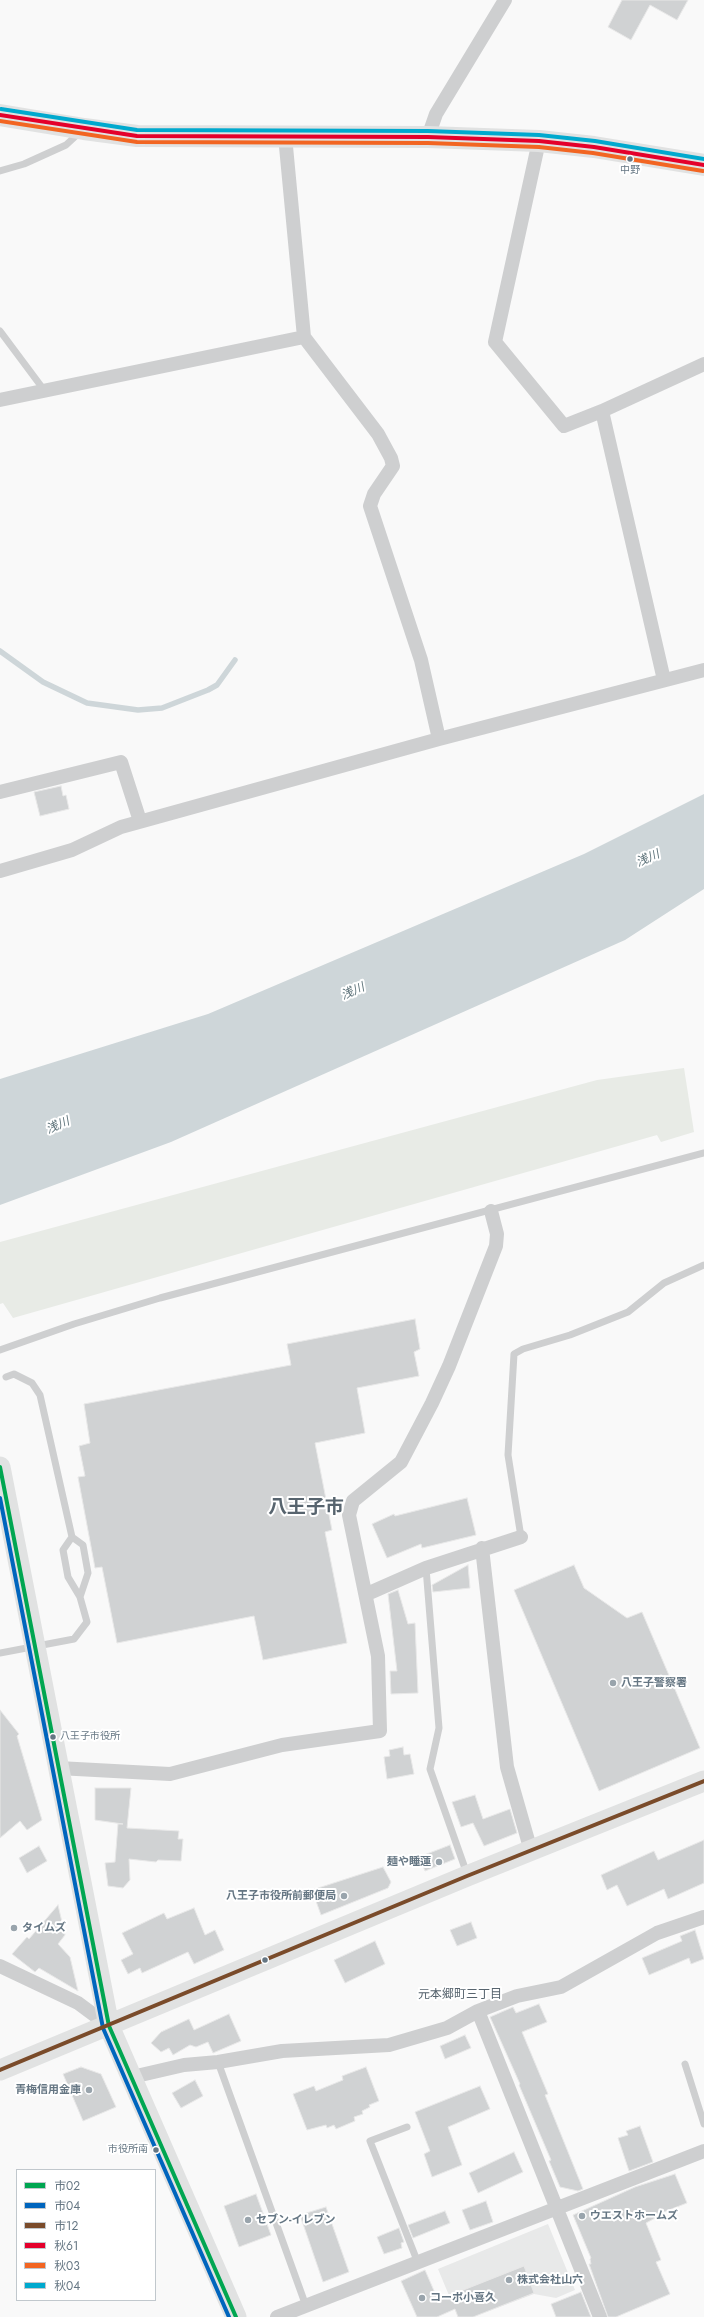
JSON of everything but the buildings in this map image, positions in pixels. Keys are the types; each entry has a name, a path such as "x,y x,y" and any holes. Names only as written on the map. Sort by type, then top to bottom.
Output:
{"main road":[{"path":"0,115 137,136 428,137 539,141 594,147 704,165"}],"street":[{"path":"428,137 436,114 504,0"},
{"path":"285,136 304,337 378,434 392,458 393,466 374,494 370,506 421,660 439,739"},
{"path":"539,141 495,342 564,426 602,411 704,364"},
{"path":"0,400 304,337"},
{"path":"602,411 664,680"},
{"path":"0,871 72,850 121,827 439,739 704,670"},
{"path":"0,792 121,762 140,822"},
{"path":"58,1768 170,1774 282,1745 380,1730 378,1656 367,1594 349,1515 353,1502 401,1462 432,1403 449,1366 496,1246 497,1234 491,1211"},
{"path":"0,1467 109,2026 236,2317"},
{"path":"367,1594 426,1568 521,1536"},
{"path":"482,1548 507,1767 531,1851"},
{"path":"0,2070 468,1876 704,1781"},
{"path":"132,2077 184,2065 218,2062 282,2051 389,2045 447,2028 478,2011 517,1996 561,1987 657,1933 704,1917"},
{"path":"0,1966 78,2003 109,2026"},
{"path":"478,2011 600,2317"},
{"path":"277,2317 418,2264 704,2151"}],"lane":[{"path":"0,171 24,164 66,145 84,129"},
{"path":"0,331 44,390"},
{"path":"0,1350 74,1324 160,1298 704,1153"},
{"path":"521,1536 508,1455 514,1354 523,1349 570,1335 628,1312 664,1283 704,1265"},
{"path":"6,1377 14,1374 32,1383 40,1395 72,1537 83,1545 88,1573 80,1597"},
{"path":"0,1654 74,1639 87,1622 80,1597 68,1577 63,1550 72,1537"},
{"path":"426,1568 439,1728 430,1769 468,1876"},
{"path":"218,2062 306,2306"},
{"path":"685,2064 704,2124"},
{"path":"406,2127 370,2141 418,2264"}],"shaded area":[{"path":"684,1068 694,1132 661,1142 657,1135 13,1318 3,1303 0,1304 0,1242 597,1080"},
{"path":"548,2224 575,2290 556,2298 534,2294 473,2317 458,2317 438,2269"}],"water":[{"name":"浅川","path":"704,794 704,889 625,940 171,1142 0,1205 0,1079 208,1014 584,854"}],"waterway":[{"path":"0,651 43,682 87,703 138,710 162,708 208,690 217,685 235,660"}],"transit line":[{"name":"秋04","path":"1,109 137,130 428,131 539,135 595,141 704,159"},
{"name":"秋61","path":"0,115 137,136 428,137 539,141 594,147 704,165"},
{"name":"秋03","path":"0,121 137,142 428,143 539,147 593,153 703,171"},
{"name":"市02","path":"0,1467 109,2026 236,2317"},
{"name":"市04","path":"0,1498 103,2028 229,2317"},
{"name":"市12","path":"0,2070 467,1876 704,1781"}],"place":[{"name":"中野","path":"630,159"},
{"name":"八王子警察署","path":"613,1683"},
{"name":"八王子市役所","path":"53,1737"},
{"name":"麺や睡蓮","path":"439,1862"},
{"name":"八王子市役所前郵便局","path":"344,1896"},
{"name":"タイムズ","path":"14,1928"},
{"name":"青梅信用金庫","path":"89,2090"},
{"name":"市役所南","path":"156,2150"},
{"name":"ウエストホームズ","path":"582,2216"},
{"name":"セブン-イレブン","path":"248,2220"},
{"name":"株式会社山六","path":"509,2280"},
{"name":"コーポ小喜久","path":"422,2298"}],"district":[{"name":"八王子市","path":"306,1508"},
{"name":"元本郷町三丁目","path":"460,1995"}]}
